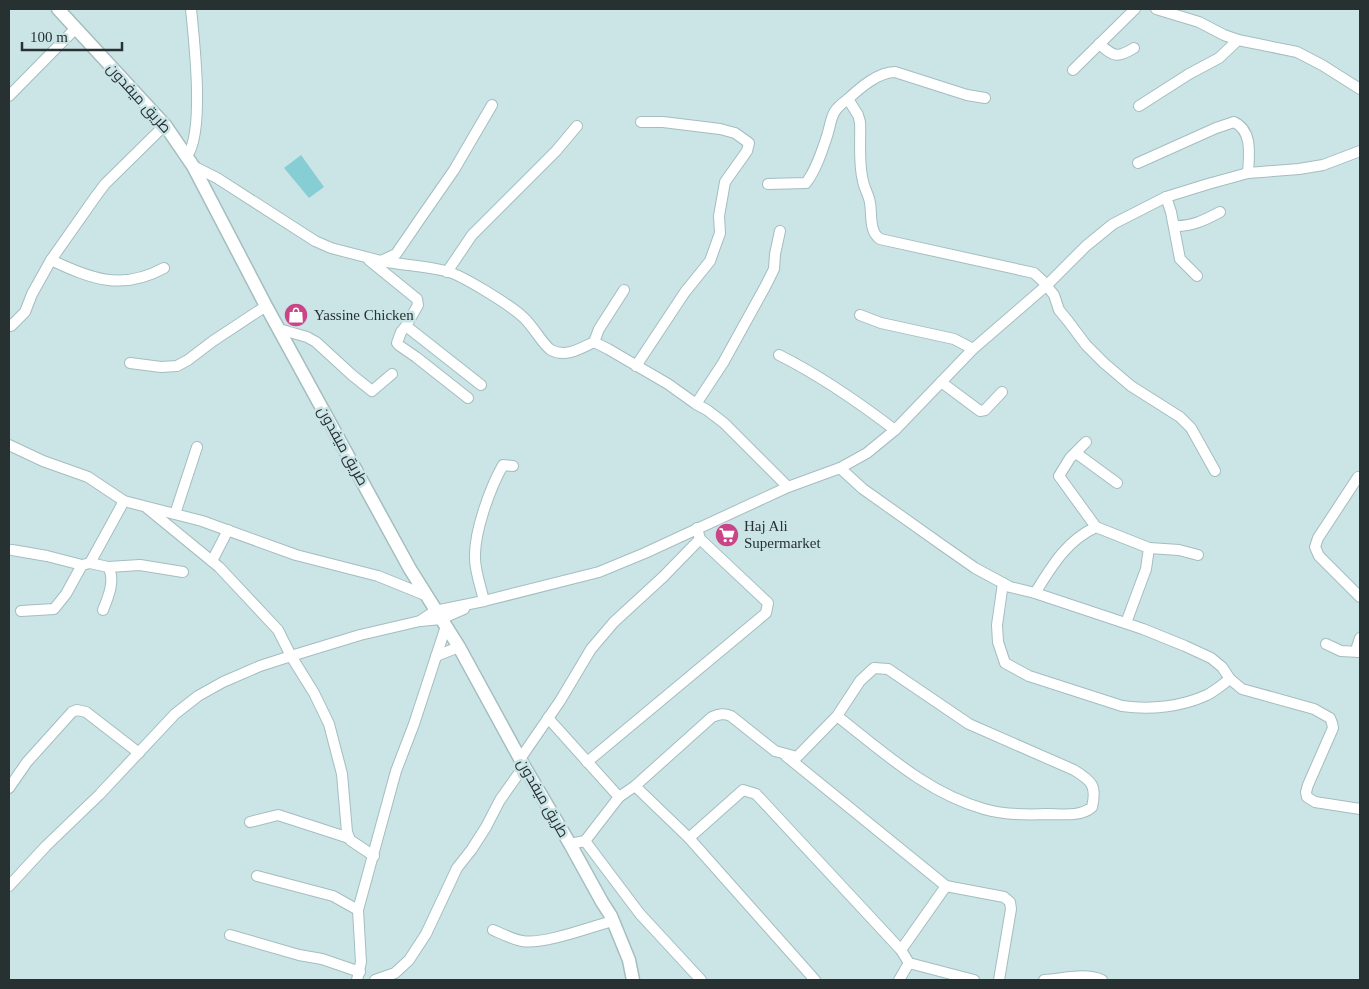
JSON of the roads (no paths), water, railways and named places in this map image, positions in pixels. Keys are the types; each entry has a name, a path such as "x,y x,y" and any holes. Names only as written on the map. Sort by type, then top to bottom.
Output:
{"main road":[{"name":"طريق ميفدون","path":"58,9 166,125 190,161 266,306 410,570 459,648 522,763 611,916 629,960 634,980"},
{"name":"طريق ميفدون","path":"602,902 620,949 627,980"}],"street":[{"path":"190,9 196,56 197,100 190,161 315,241 331,248 366,258 447,272 495,297 524,317 550,349 564,354 594,342 599,329 624,290"},
{"path":"1073,70 1135,9"},
{"path":"1156,9 1199,22 1238,40 1297,52 1360,89"},
{"path":"9,96 76,28"},
{"path":"1139,106 1189,74 1219,58 1238,40"},
{"path":"1099,44 1116,55 1122,55 1134,48"},
{"path":"768,184 806,183 811,176 828,134 830,119 839,106 887,72 895,72 967,95 985,98"},
{"path":"848,99 860,122 862,174 864,186 869,196 872,225 877,237 1034,273 1047,285 1054,295 1059,310 1086,345 1104,363 1131,386 1180,417 1191,428 1215,471"},
{"path":"381,261 396,254 454,170 492,105"},
{"path":"636,366 685,292 710,261 720,233 719,216 726,182 747,151 749,143 735,133 720,129 699,128 669,122 641,122"},
{"path":"1138,163 1216,128 1234,122 1247,135 1250,148 1248,173"},
{"path":"11,326 25,312 32,294 51,260 105,184 166,125"},
{"path":"447,272 472,235 556,151 577,126"},
{"path":"9,886 175,714 198,696 223,682 260,666 360,635 441,618 484,600 600,572 788,487 840,468 867,453 895,430 973,349 1047,285 1086,246 1113,224 1166,197 1248,173 1323,165 1360,151"},
{"path":"1166,197 1180,259 1197,276"},
{"path":"1174,226 1186,226 1205,220 1220,212"},
{"path":"696,404 723,363 766,287 774,269 780,231"},
{"path":"366,258 417,299 418,305 401,332 397,343 468,398"},
{"path":"51,260 84,273 115,281 135,280 151,276 164,268"},
{"path":"130,363 161,367 177,366 266,306"},
{"path":"860,315 881,322 954,339 973,349"},
{"path":"406,326 481,385"},
{"path":"279,329 316,342 372,391 392,374"},
{"path":"594,342 668,384 696,404 708,410 724,423 788,487"},
{"path":"779,355 850,396 895,430"},
{"path":"941,382 980,411 985,410 1002,392"},
{"path":"1086,442 1070,458 1059,476 1096,527 1149,548 1179,550 1198,555"},
{"path":"9,445 88,478 124,501 144,505 228,530 296,555 393,581 425,595"},
{"path":"175,514 197,447"},
{"path":"1076,453 1117,483"},
{"path":"484,600 475,560 475,549 495,479 503,465 513,466"},
{"path":"840,468 863,489 975,568 1002,583 1152,632 1210,658 1222,667 1230,680 1242,688 1314,709 1330,718 1333,728 1308,785 1307,797 1315,802 1360,809"},
{"path":"1358,477 1314,547 1319,556 1360,597"},
{"path":"21,611 54,609 86,564 124,501"},
{"path":"144,505 219,567 278,630 291,656 314,693 329,724 342,774 349,838 356,845 374,856"},
{"path":"1035,593 1063,551 1083,533 1096,527"},
{"path":"587,762 766,613 768,602 700,538 697,528"},
{"path":"212,561 228,530"},
{"path":"375,980 395,973 409,960 426,934 457,868 477,841 548,718 591,649 614,622 663,577 700,538"},
{"path":"1126,623 1146,569 1149,548"},
{"path":"12,550 108,567 140,565 183,572"},
{"path":"103,610 110,590 111,577 108,567"},
{"path":"393,581 403,582 410,570"},
{"path":"1002,583 997,624 998,642 1005,663 1029,676 1122,706 1136,708 1152,708 1178,704 1207,695 1230,680"},
{"path":"230,935 299,955 322,959 359,976 361,941 358,910 396,771 414,724 436,656 441,618"},
{"path":"1326,644 1341,650 1359,652 1357,647 1360,638"},
{"path":"436,656 459,648"},
{"path":"570,844 585,841 619,797 635,786 712,717 718,714 726,714 768,746 784,754 796,757 837,716 867,673 874,668 888,669 969,724 1088,778 1094,786 1092,807 1083,813 1032,815 1003,813 970,805 926,784 837,716"},
{"path":"9,788 27,762 60,724 72,712 77,710 86,712 139,753"},
{"path":"548,718 619,797"},
{"path":"784,754 946,886 1004,897 1010,902 1011,908 999,980"},
{"path":"635,786 689,838 815,980"},
{"path":"689,838 743,790 756,794 901,950 909,963 974,980"},
{"path":"250,822 278,815 349,838"},
{"path":"585,841 640,914 702,980"},
{"path":"257,876 333,896 358,910"},
{"path":"901,950 946,886"},
{"path":"492,930 520,941 528,942 556,937 609,922"},
{"path":"899,980 909,963"},
{"path":"1044,980 1081,976 1092,976 1102,980"}],"place":[{"name":"Yassine Chicken","path":"296,315"},
{"name":"Haj Ali Supermarket","path":"727,535"}]}
